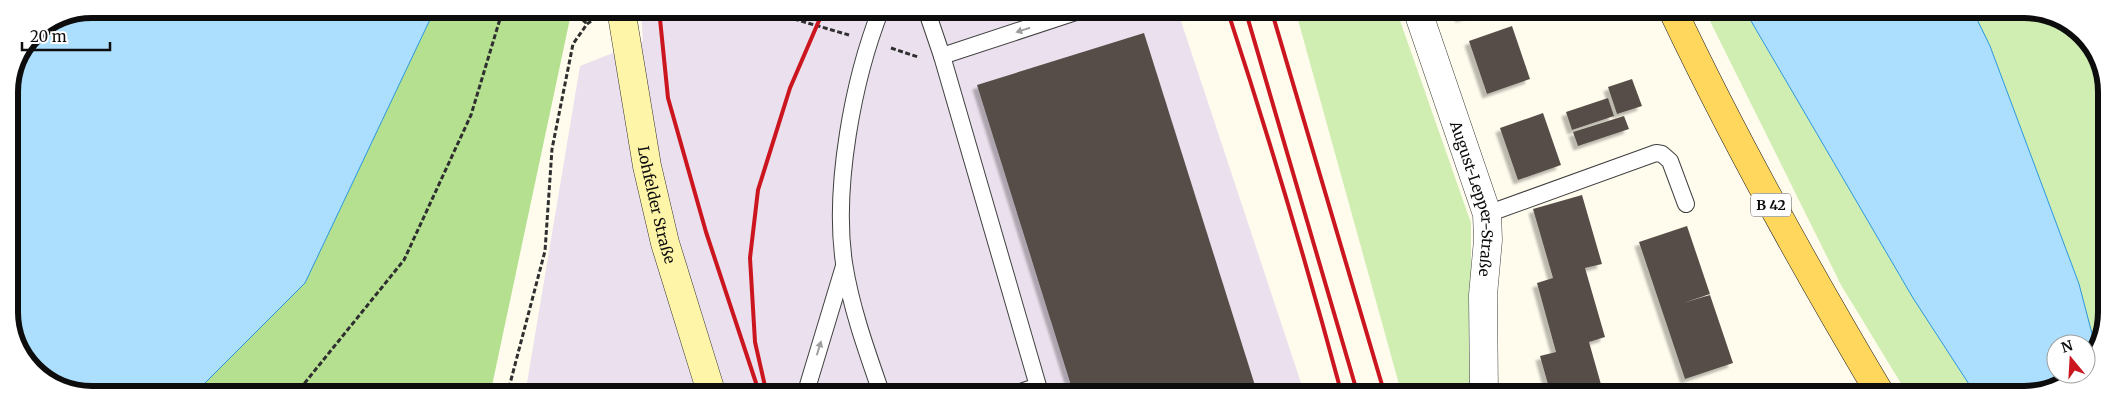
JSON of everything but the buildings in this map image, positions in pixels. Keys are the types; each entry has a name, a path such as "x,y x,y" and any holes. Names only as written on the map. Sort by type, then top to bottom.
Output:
{"main road":[{"name":"B 42","path":"1676,17 1758,182 1819,291 1876,386"}],"street":[{"name":"Lohfelder Straße","path":"612,17 665,244 709,386"},
{"name":"August-Lepper-Straße","path":"1420,17 1487,214 1488,240 1483,295 1484,386"}],"lane":[{"path":"879,17 863,68 851,124 843,177 840,226 844,264 861,335 879,386"},
{"path":"929,17 942,56 1038,386"},
{"path":"942,56 1061,17"},
{"path":"1487,214 1656,153 1662,154 1670,161 1686,204"},
{"path":"809,386 844,264"}],"path":[{"path":"301,386 404,260 471,115 502,17"},
{"path":"580,17 587,24"},
{"path":"509,386 545,251 552,149 573,44 587,24 601,17"}],"shaded area":[{"path":"642,17 1180,17 1302,386 527,386 580,66 643,41"}],"green space":[{"path":"431,17 570,17 492,386 202,386 305,283"},
{"path":"1297,17 1399,17 1471,223 1471,386 1400,386"},
{"path":"1708,17 1749,17 1913,298 1970,386 1903,386 1841,285"},
{"path":"1976,17 2025,17 2048,21 2077,39 2089,54 2093,63 2098,91 2098,322 2095,334 2092,334 2079,284 1990,46"}],"water":[{"path":"91,17 431,17 305,283 202,386 82,386 59,379 39,365 27,350 21,336 17,313 17,91 23,63 39,39 63,23"},
{"path":"1749,17 1976,17 1990,46 2079,284 2092,334 2046,334 2046,383 2025,386 1970,386 1913,298"}],"railway":[{"path":"660,17 668,98 706,232 757,386"},
{"path":"765,386 755,342 750,258 758,190 790,88 821,17"},
{"path":"1230,17 1287,201 1339,386"},
{"path":"1247,17 1355,386"},
{"path":"1273,17 1382,386"}]}
